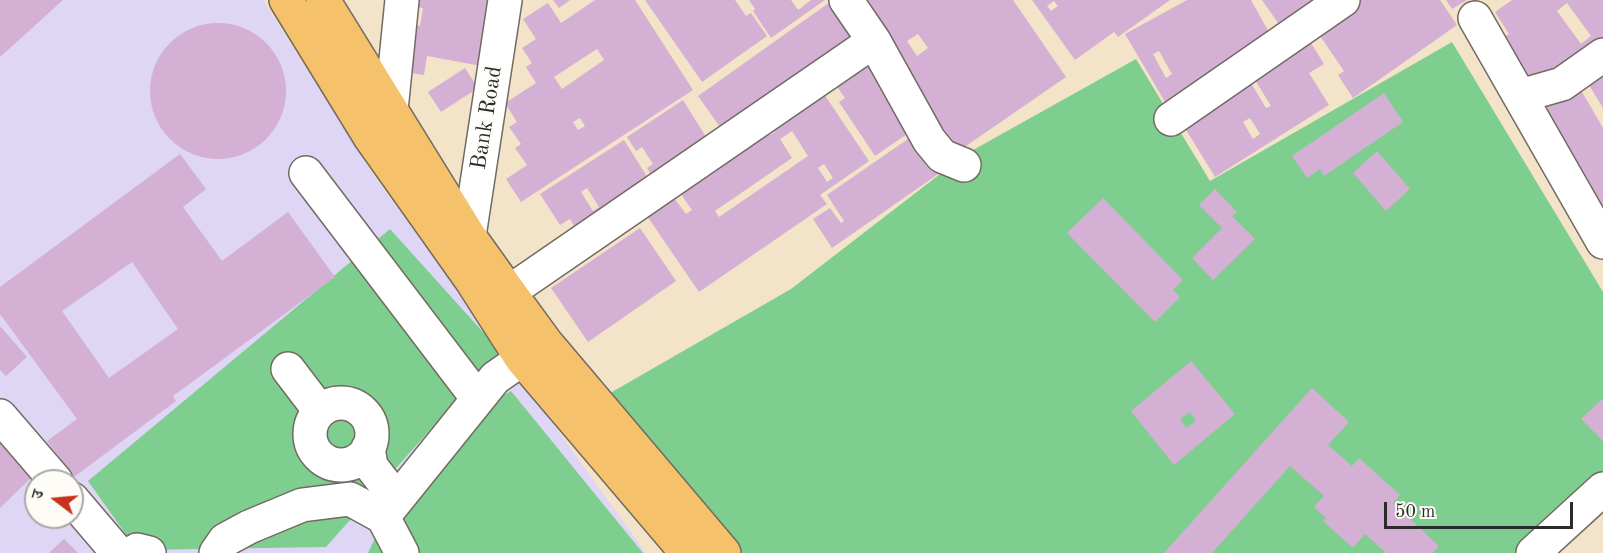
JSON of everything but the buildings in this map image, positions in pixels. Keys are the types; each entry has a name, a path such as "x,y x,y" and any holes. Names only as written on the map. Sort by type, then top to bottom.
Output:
{"highway":[{"path":"286,0 370,137 460,244 509,292 547,344 724,553"},
{"path":"323,0 391,110 522,359 687,553"}],"street":[{"path":"391,110 402,0"},
{"name":"Bank Road","path":"460,244 505,0"},
{"path":"846,0 874,40 929,140 942,156 964,165"},
{"path":"1171,119 1343,0"},
{"path":"1475,18 1603,242"},
{"path":"509,292 874,40"},
{"path":"1520,96 1562,84 1603,55"},
{"path":"306,173 478,399"},
{"path":"383,517 495,378 522,359"},
{"path":"288,369 320,411"},
{"path":"342,403 352,405 367,417 371,427 371,437 365,458 345,464 335,464 317,454 310,435 311,425 320,411 332,404 342,403"},
{"path":"0,416 46,469"},
{"path":"365,458 388,488 383,517"},
{"path":"1533,553 1603,489"},
{"path":"216,553 225,540 249,527 302,505 350,499 383,517 402,553"},
{"path":"84,513 118,553"},
{"path":"133,553 137,550 148,553"}],"shaded area":[{"path":"0,0 263,0 370,170 646,553 0,553"}],"green space":[{"path":"1452,42 1603,292 1603,481 1520,553 715,553 605,396 791,289 966,154 1136,59 1210,181"},
{"path":"390,229 500,351 326,547 137,550 88,481"},
{"path":"511,391 643,553 368,553 420,443"}]}
